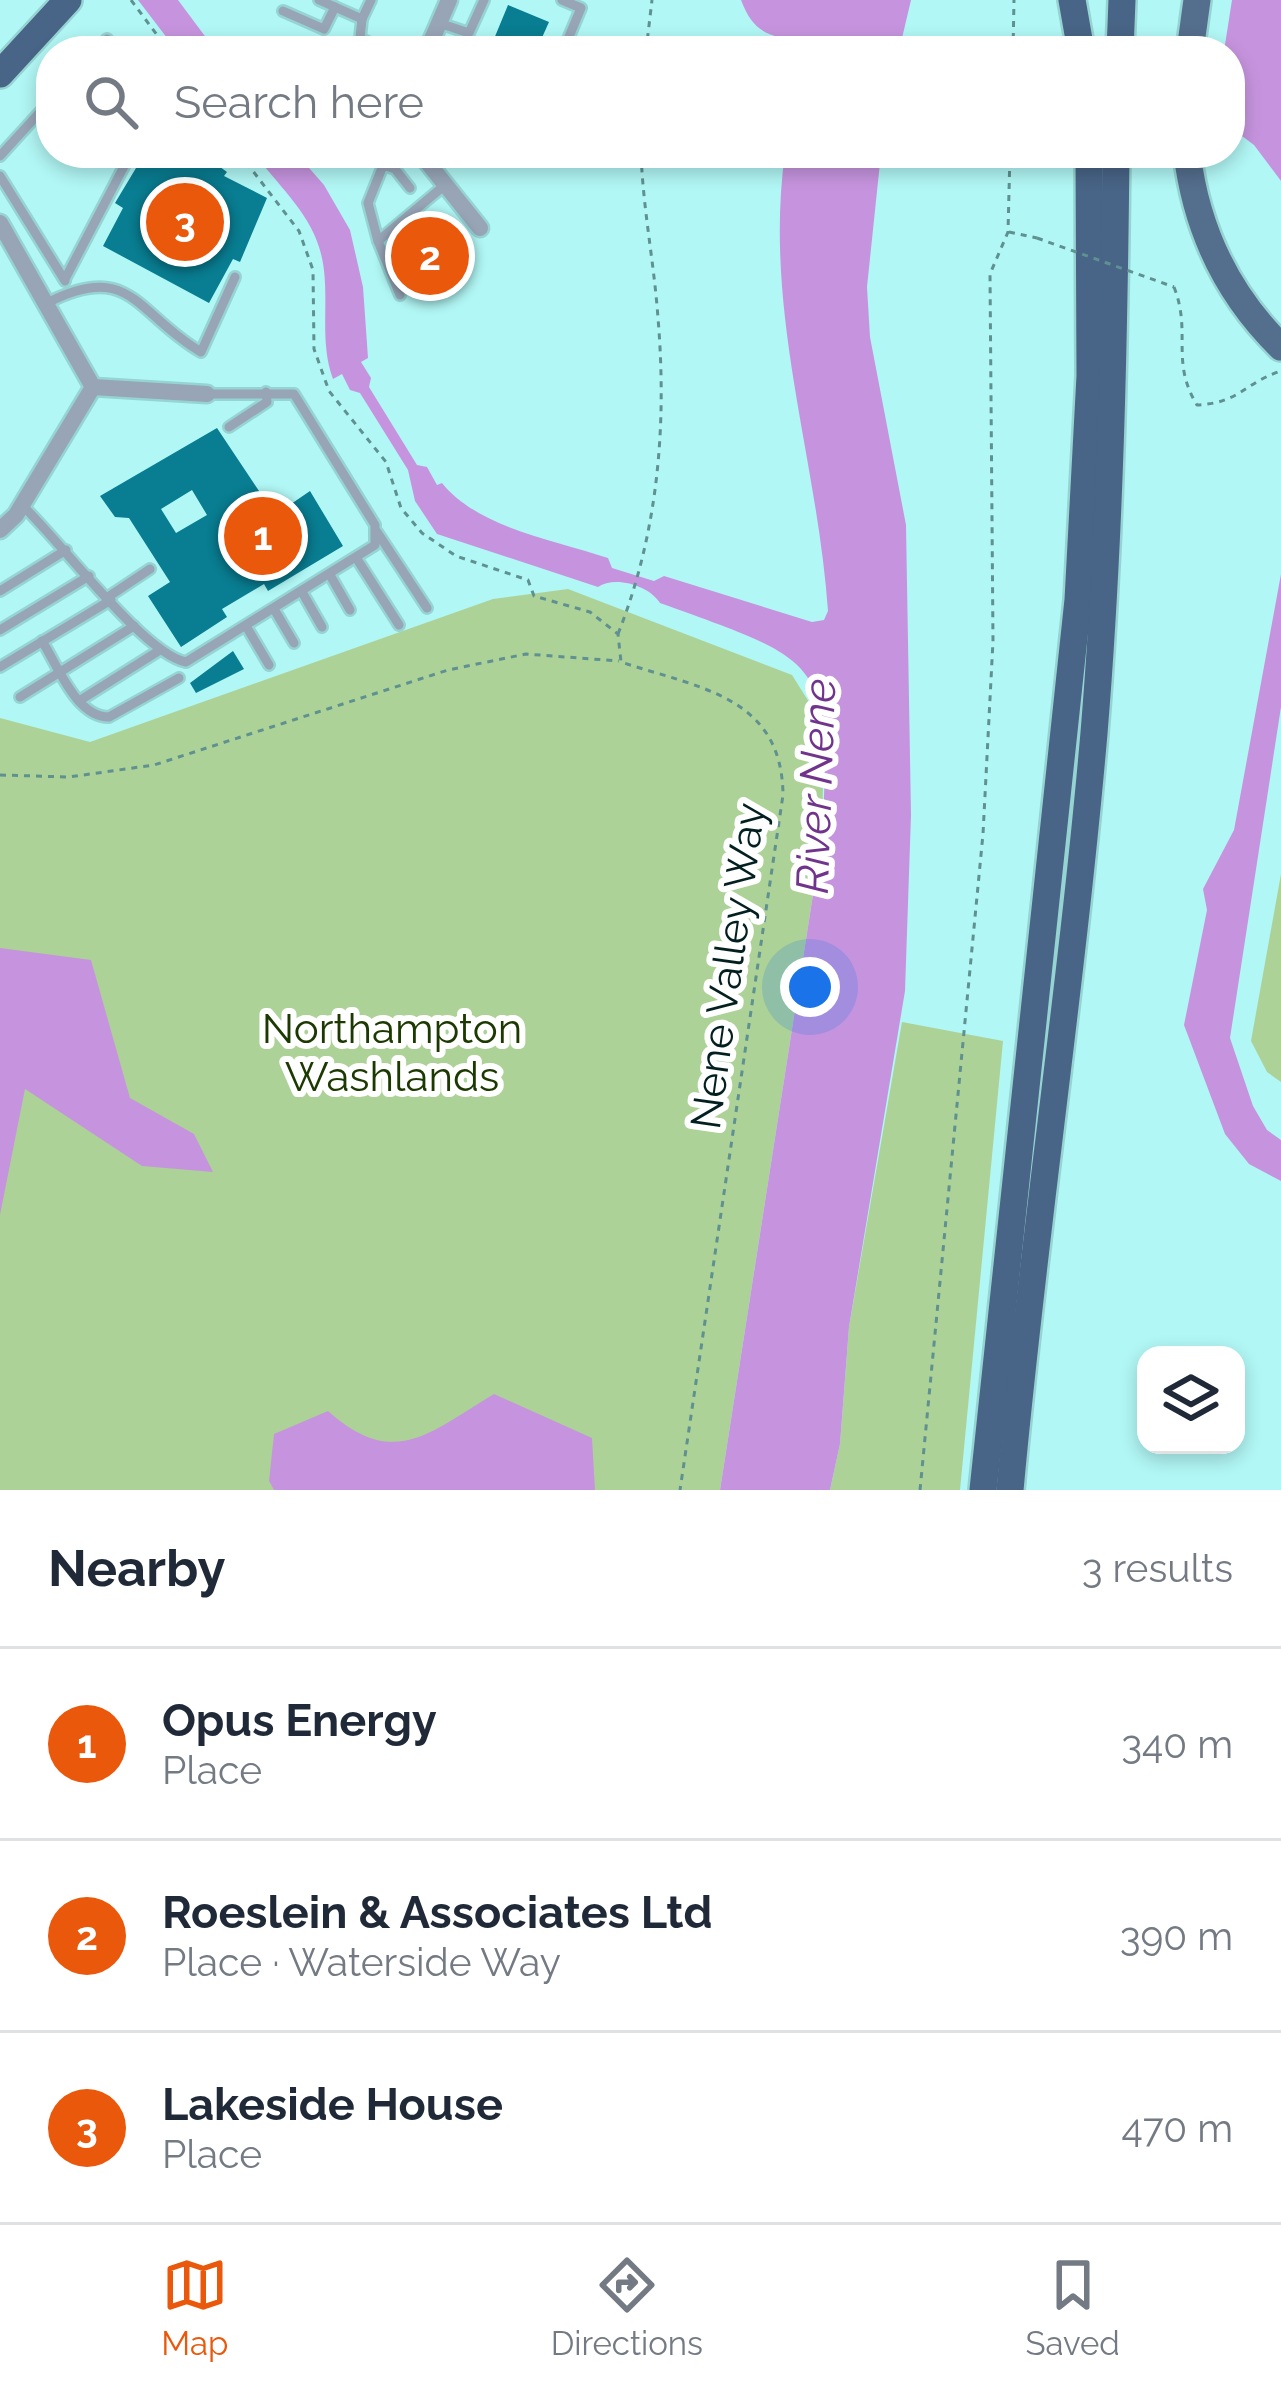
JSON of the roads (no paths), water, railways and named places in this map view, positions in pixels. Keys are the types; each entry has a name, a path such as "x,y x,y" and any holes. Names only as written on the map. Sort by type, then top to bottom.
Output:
{"highway":[{"path":"0,74 68,0"},
{"path":"1072,0 1080,36"},
{"path":"1085,36 1087,0"},
{"path":"1117,36 1118,0"},
{"path":"982,1490 1078,599 1090,376 1089,168"},
{"path":"1010,1490 1031,1258 1094,736 1112,466 1116,168"}],"main road":[{"path":"1192,36 1197,0"},
{"path":"1190,168 1197,210 1223,273 1281,347"}],"street":[{"path":"433,36 449,0"},
{"path":"432,168 480,228"},
{"path":"0,223 93,387"},
{"path":"93,387 207,394"},
{"path":"0,530 22,505 93,387"}],"lane":[{"path":"320,0 362,19"},
{"path":"360,36 371,0"},
{"path":"439,22 469,33 484,0"},
{"path":"562,0 581,8 572,36"},
{"path":"283,11 324,29 335,7"},
{"path":"0,156 36,116"},
{"path":"64,279 123,168"},
{"path":"382,168 368,203 377,241 400,295"},
{"path":"392,168 410,188"},
{"path":"0,176 71,290"},
{"path":"377,241 446,185"},
{"path":"47,303 71,290 120,287 201,352 235,278"},
{"path":"229,427 267,402 266,392"},
{"path":"207,394 294,394 427,608"},
{"path":"22,505 134,626 160,650 186,662 358,559 375,545 376,531"},
{"path":"0,591 66,550"},
{"path":"358,559 399,626"},
{"path":"0,667 150,569"},
{"path":"330,575 350,610"},
{"path":"0,630 89,576"},
{"path":"302,592 322,627"},
{"path":"274,609 294,644"},
{"path":"20,697 134,626"},
{"path":"245,626 269,665"},
{"path":"42,641 79,701 93,714 110,717 178,678"},
{"path":"79,701 160,650"}],"place":[{"name":"Lakeside House","path":"185,222"},
{"name":"Roeslein & Associates Ltd","path":"430,256"},
{"name":"Opus Energy","path":"263,536"}],"water label":[{"name":"River Nene","path":"816,786"}],"park label":[{"name":"Northampton Washlands","path":"392,1052"}]}
